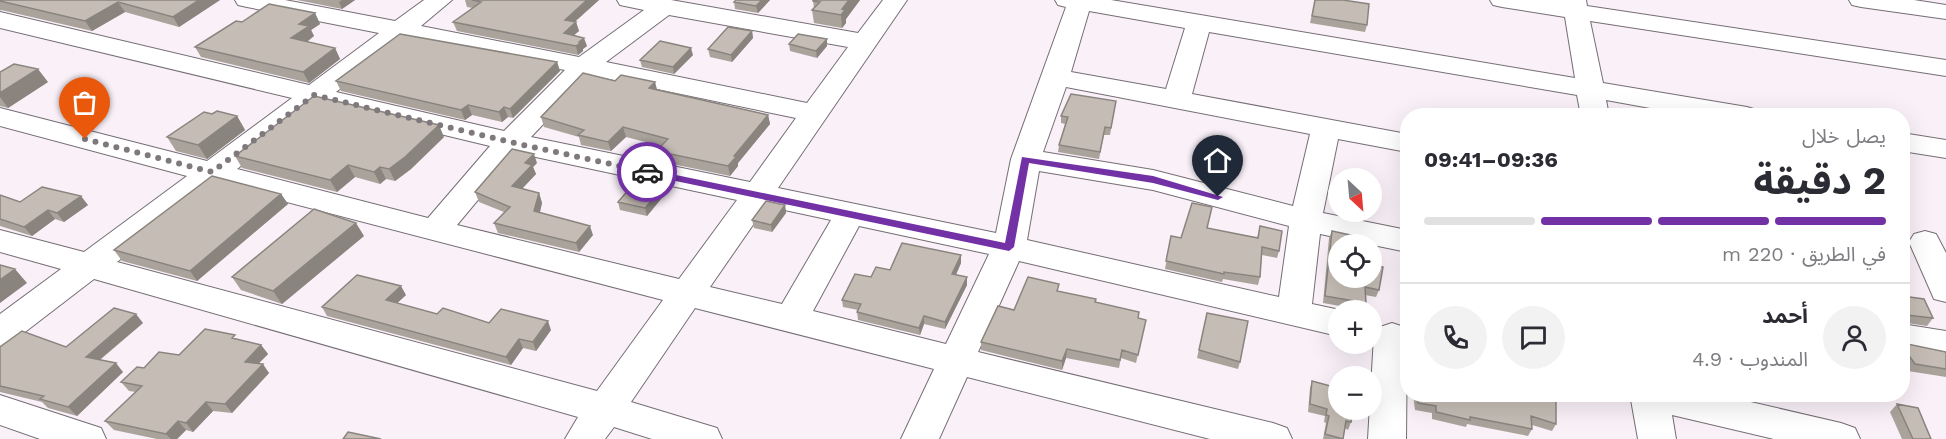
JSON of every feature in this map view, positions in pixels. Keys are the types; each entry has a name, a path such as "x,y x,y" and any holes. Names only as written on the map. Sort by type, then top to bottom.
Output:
{"street":[{"path":"247,0 814,114"},
{"path":"0,333 440,0"},
{"path":"629,0 865,42"},
{"path":"584,439 895,0"},
{"path":"1502,0 1575,6 1946,68"},
{"path":"1861,0 1946,12"},
{"path":"920,439 1009,247 1026,159 1086,2 1593,102 1659,108"},
{"path":"435,231 510,142 584,66 666,6"},
{"path":"1575,6 1593,102"},
{"path":"0,20 510,142 1009,247 1328,321"},
{"path":"1177,99 1199,23"},
{"path":"1056,77 1400,142"},
{"path":"0,117 435,231 957,359 1191,428 1274,439"},
{"path":"1294,313 1306,220 1326,128"},
{"path":"1910,143 1946,149"},
{"path":"1026,159 1153,180 1306,220 1400,240"},
{"path":"791,319 850,215"},
{"path":"0,241 605,409 703,439"},
{"path":"1924,242 1946,290"},
{"path":"1387,439 1390,335"},
{"path":"1910,338 1946,345"},
{"path":"1650,402 1657,439"},
{"path":"1680,402 1841,439"},
{"path":"0,410 87,439"}],"building":[{"path":"0,0 199,0 173,17 118,2 85,21"},
{"path":"472,0 587,0 565,20 576,22 564,33 584,38 576,46 453,22 481,2"},
{"path":"736,0 762,0 756,6 734,2"},
{"path":"813,0 849,0 842,9 845,10 841,15 812,10 820,2"},
{"path":"1315,0 1343,0 1369,4 1367,25 1312,16"},
{"path":"269,4 315,13 299,24 309,26 291,38 335,48 303,72 195,47 236,21 242,22"},
{"path":"728,27 752,31 731,55 708,49"},
{"path":"400,34 557,62 510,109 504,107 499,112 468,105 461,110 336,81"},
{"path":"798,34 827,39 816,51 789,44"},
{"path":"660,41 691,48 673,67 640,60"},
{"path":"14,64 38,69 0,93 0,72"},
{"path":"583,73 615,81 621,75 655,82 649,88 768,115 728,166 656,151 668,139 623,127 608,142 578,135 584,130 541,117"},
{"path":"1071,94 1116,101 1111,128 1105,127 1100,152 1059,145 1068,117 1061,116"},
{"path":"314,96 439,125 389,169 380,167 374,172 348,165 330,180 235,156"},
{"path":"217,111 237,116 198,145 167,137 204,112 212,114"},
{"path":"512,149 534,154 525,163 532,165 512,186 539,193 534,211 590,226 576,243 494,223 510,207 475,192"},
{"path":"641,175 669,181 645,208 618,202"},
{"path":"212,176 281,194 190,271 114,250"},
{"path":"42,187 81,196 57,213 48,210 24,227 0,219 0,195 20,202"},
{"path":"766,201 785,205 771,225 752,220"},
{"path":"1192,203 1212,207 1207,228 1258,238 1260,226 1282,231 1279,251 1262,247 1260,277 1224,272 1224,274 1166,261 1171,236 1181,238"},
{"path":"314,209 356,223 273,291 232,277"},
{"path":"902,243 961,255 952,274 967,277 945,322 924,316 919,328 857,312 861,304 842,300 855,274 871,277 876,267 890,270"},
{"path":"0,265 15,269 0,280"},
{"path":"1328,268 1328,288 1365,288 1366,300 1348,300 1325,296"},
{"path":"357,275 401,286 386,300 437,314 443,308 489,323 501,309 548,321 533,342 519,339 506,357 322,307"},
{"path":"1028,277 1059,284 1057,291 1096,299 1095,302 1139,312 1138,318 1146,320 1138,355 1122,350 1120,360 1067,349 1062,361 981,342 998,306 1014,310"},
{"path":"1910,297 1924,299 1933,318 1910,315"},
{"path":"114,308 136,314 86,357 116,363 68,407 40,399 44,396 0,386 0,347 22,331 66,347"},
{"path":"1207,313 1248,321 1240,362 1199,350"},
{"path":"205,329 235,335 232,338 261,345 245,362 263,364 225,404 206,402 186,423 178,421 166,434 105,421 142,386 121,382 137,367 144,368 159,352 179,355"},
{"path":"1910,345 1946,352 1946,369 1915,364 1910,357"},
{"path":"1312,381 1328,385 1328,416 1326,415 1327,409 1310,404"},
{"path":"1556,402 1556,424 1531,416 1532,429 1470,417 1470,420 1436,412 1436,406 1418,403"},
{"path":"1897,404 1918,408 1931,439 1913,439"},
{"path":"1328,420 1351,420 1351,422 1346,421 1343,439 1325,434"},
{"path":"348,432 381,439 343,439"}],"way so far":[{"path":"85,139 212,172 314,95 647,172"}],"route":[{"path":"647,172 1009,247 1026,159 1153,180 1218,197"}]}
